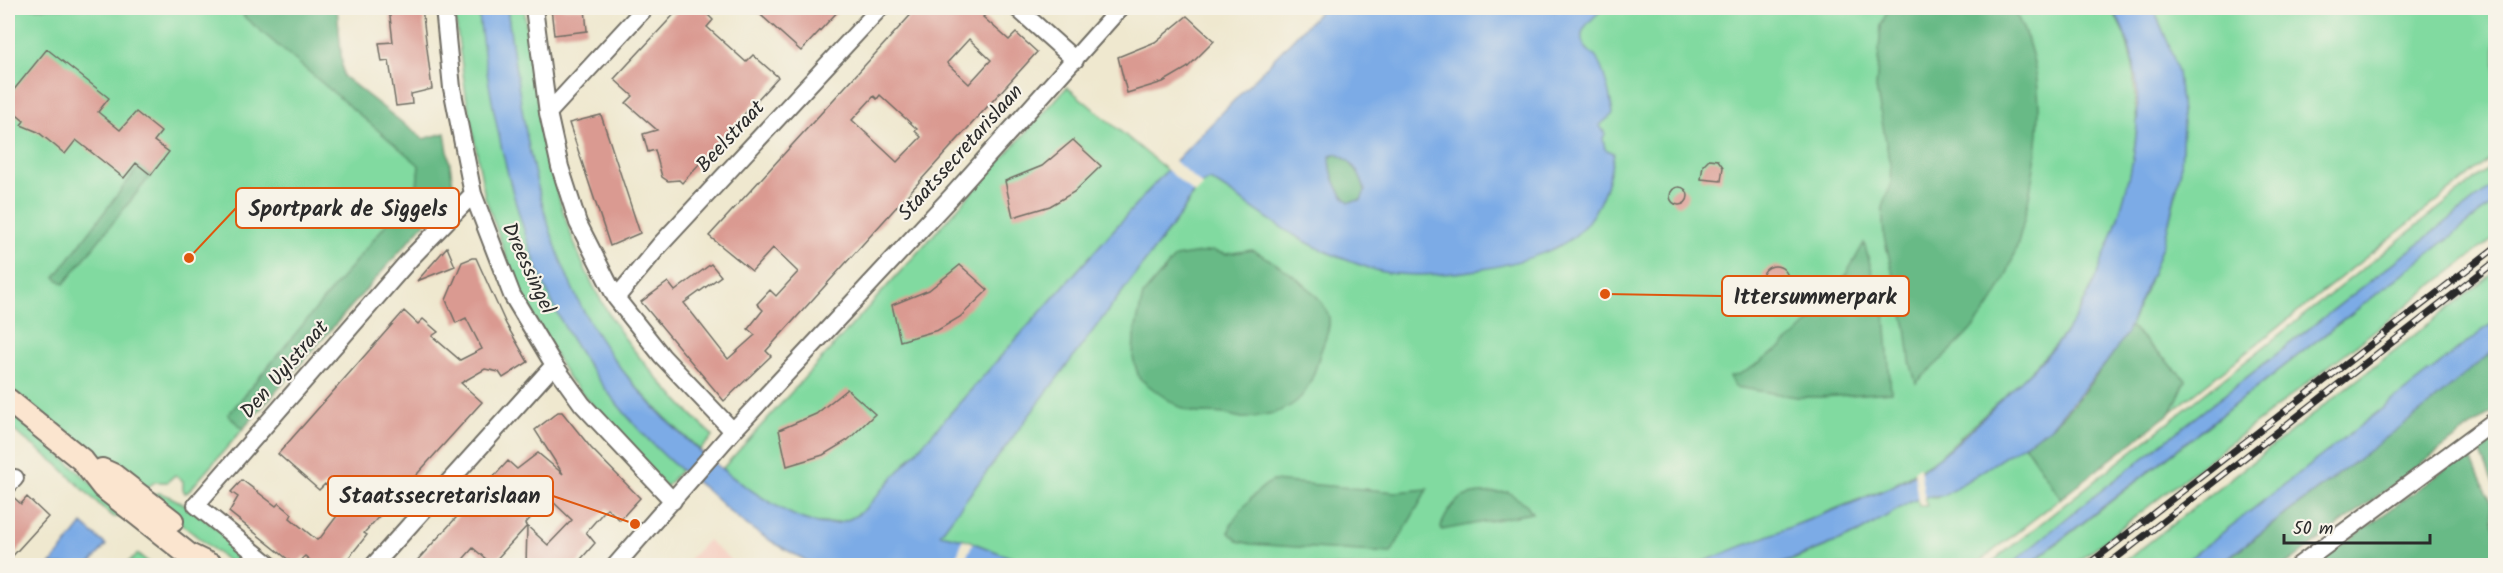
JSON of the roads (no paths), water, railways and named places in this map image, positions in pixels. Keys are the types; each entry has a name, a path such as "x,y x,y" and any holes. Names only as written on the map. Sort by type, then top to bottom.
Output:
{"street":[{"name":"Dreessingel","path":"444,8 452,88 472,194 512,295 582,404 674,499"},
{"path":"534,8 548,113 560,167 578,223 616,298 662,356 733,431"},
{"path":"548,113 645,8"},
{"name":"Beelstraat","path":"616,298 659,246 880,8"},
{"path":"1017,8 1075,60"},
{"name":"Staatssecretarislaan","path":"615,566 733,431 1075,60 1119,8"},
{"name":"Den Uylstraat","path":"271,566 196,505 410,259 472,194"},
{"path":"373,566 555,365"},
{"path":"8,400 81,460 104,487 189,555 212,566"},
{"path":"2298,566 2496,420"},
{"path":"81,460 113,475 201,545 221,566"}],"water":[{"path":"478,8 507,8 523,117 548,225 575,294 610,353 655,408 708,458 776,506 802,519 827,524 853,517 866,508 1167,170 1323,8 1330,8 1335,13 1342,8 1345,11 1349,8 1551,8 1554,11 1559,8 1604,8 1585,27 1582,37 1587,49 1597,59 1607,86 1613,114 1600,125 1605,134 1603,138 1605,149 1614,153 1607,185 1599,204 1580,231 1563,244 1511,263 1449,274 1393,273 1372,269 1345,259 1318,248 1289,232 1210,180 1205,182 1194,192 1183,211 940,534 963,539 1031,565 815,565 752,529 668,459 624,413 586,362 563,325 527,238 512,191 501,144","holes":["1337,154 1356,169 1361,179 1365,191 1361,200 1349,202 1344,198 1335,181 1330,156"]},
{"path":"2112,8 2153,8 2178,72 2183,124 2181,169 2167,231 2126,335 2106,363 2051,427 1945,495 1923,497 1910,502 1858,533 1778,565 1693,566 1874,494 1923,469 1976,425 2040,362 2065,333 2091,289 2116,224 2125,194 2137,130 2134,67 2126,36"},
{"path":"2495,184 2495,202 2028,565 2010,565 2079,508"},
{"path":"2495,321 2495,349 2424,409 2218,565 2181,565"},
{"path":"82,524 106,545 89,565 50,565"}],"railway":[{"path":"2086,566 2496,247"},
{"path":"2106,566 2496,261"}],"place":[{"name":"Sportpark de Siggels","path":"189,258"},
{"name":"Ittersummerpark","path":"1605,294"},
{"name":"Staatssecretarislaan","path":"635,524"}]}
